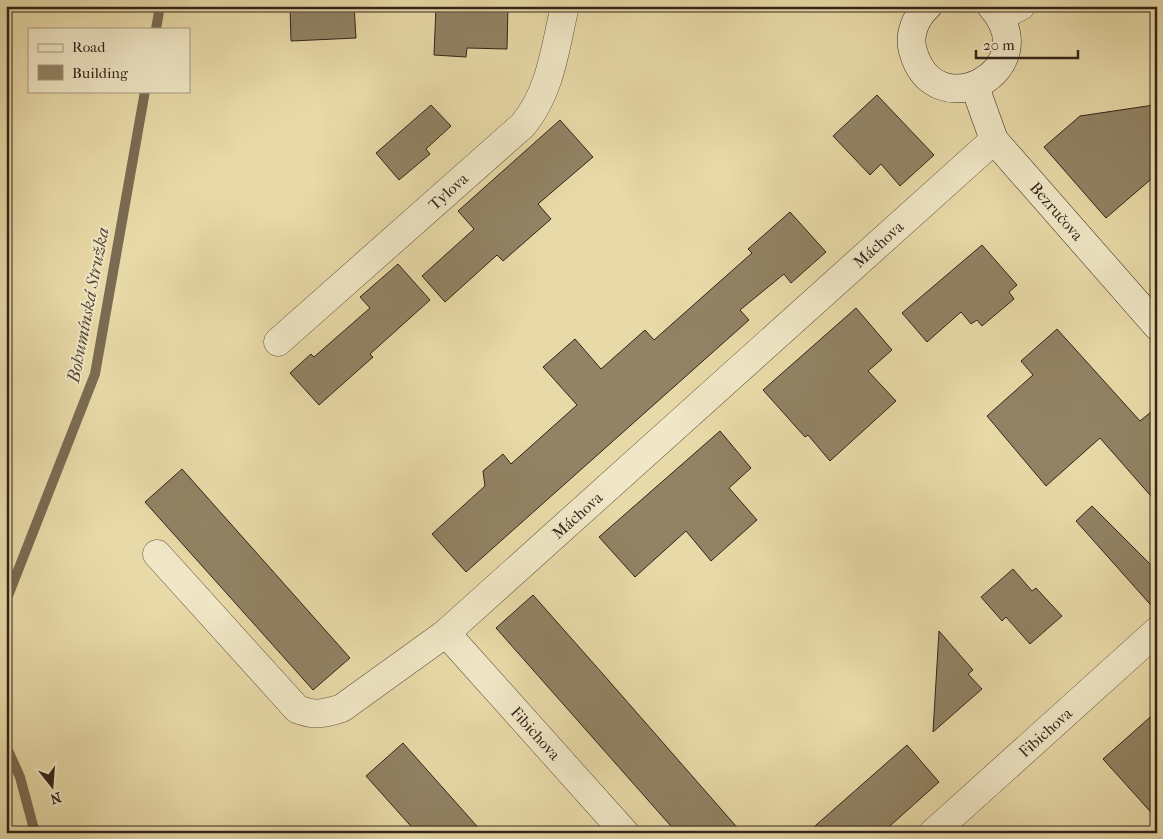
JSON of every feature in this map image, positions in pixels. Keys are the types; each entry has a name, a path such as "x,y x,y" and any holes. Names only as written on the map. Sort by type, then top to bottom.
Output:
{"street":[{"name":"Tylova","path":"278,342 523,125 538,104 548,82 565,6"},
{"path":"919,9 913,28 912,46 916,62 927,76 941,86 958,89 975,86 990,78 1001,66 1006,49 1004,10"},
{"name":"Bezručova","path":"975,86 994,140 1157,326"},
{"name":"Máchova","path":"157,554 297,709 312,714 324,714 342,708 446,633 994,140"},
{"name":"Fibichova","path":"933,833 1157,631"},
{"name":"Fibichova","path":"446,633 625,833"}],"building":[{"path":"290,6 354,6 356,38 291,41"},
{"path":"436,6 508,6 507,49 467,48 466,57 434,55"},
{"path":"877,95 934,155 900,186 881,164 870,175 833,136"},
{"path":"431,105 451,126 426,149 430,154 399,180 376,153"},
{"path":"1154,105 1157,125 1157,174 1106,218 1044,147 1080,116"},
{"path":"560,120 593,157 538,204 551,219 503,261 497,255 445,302 422,276 474,229 458,211"},
{"path":"790,212 826,252 791,283 784,274 740,310 749,320 466,572 432,534 485,486 483,471 503,454 511,464 577,405 543,367 575,339 601,369 645,330 654,340 752,253 748,249"},
{"path":"982,245 1017,285 1009,292 1014,299 982,326 977,320 971,324 961,312 927,342 902,313"},
{"path":"398,264 430,300 370,354 373,357 319,405 290,373 311,354 314,357 370,308 360,297"},
{"path":"856,308 892,350 868,371 896,401 830,461 808,435 805,437 763,390"},
{"path":"1057,329 1140,421 1157,407 1157,503 1100,438 1046,486 987,416 1033,375 1021,361"},
{"path":"720,431 751,468 729,488 757,520 711,561 686,531 635,577 599,537"},
{"path":"182,469 350,658 313,690 145,502"},
{"path":"1092,506 1157,571 1157,612 1076,521"},
{"path":"1013,569 1032,591 1036,588 1062,616 1030,644 1006,617 1002,621 981,597"},
{"path":"533,595 742,833 677,833 496,628"},
{"path":"939,631 973,670 968,674 982,689 933,732"},
{"path":"1157,711 1157,819 1103,759"},
{"path":"403,743 483,833 417,833 366,776"},
{"path":"907,745 939,782 882,833 807,833"}],"waterway":[{"name":"Bohumínská Stružka","path":"156,28 160,6"},
{"name":"Bohumínská Stružka","path":"6,601 95,374 145,92"},
{"name":"Bohumínská Stružka","path":"6,746 20,777 35,833"}]}
